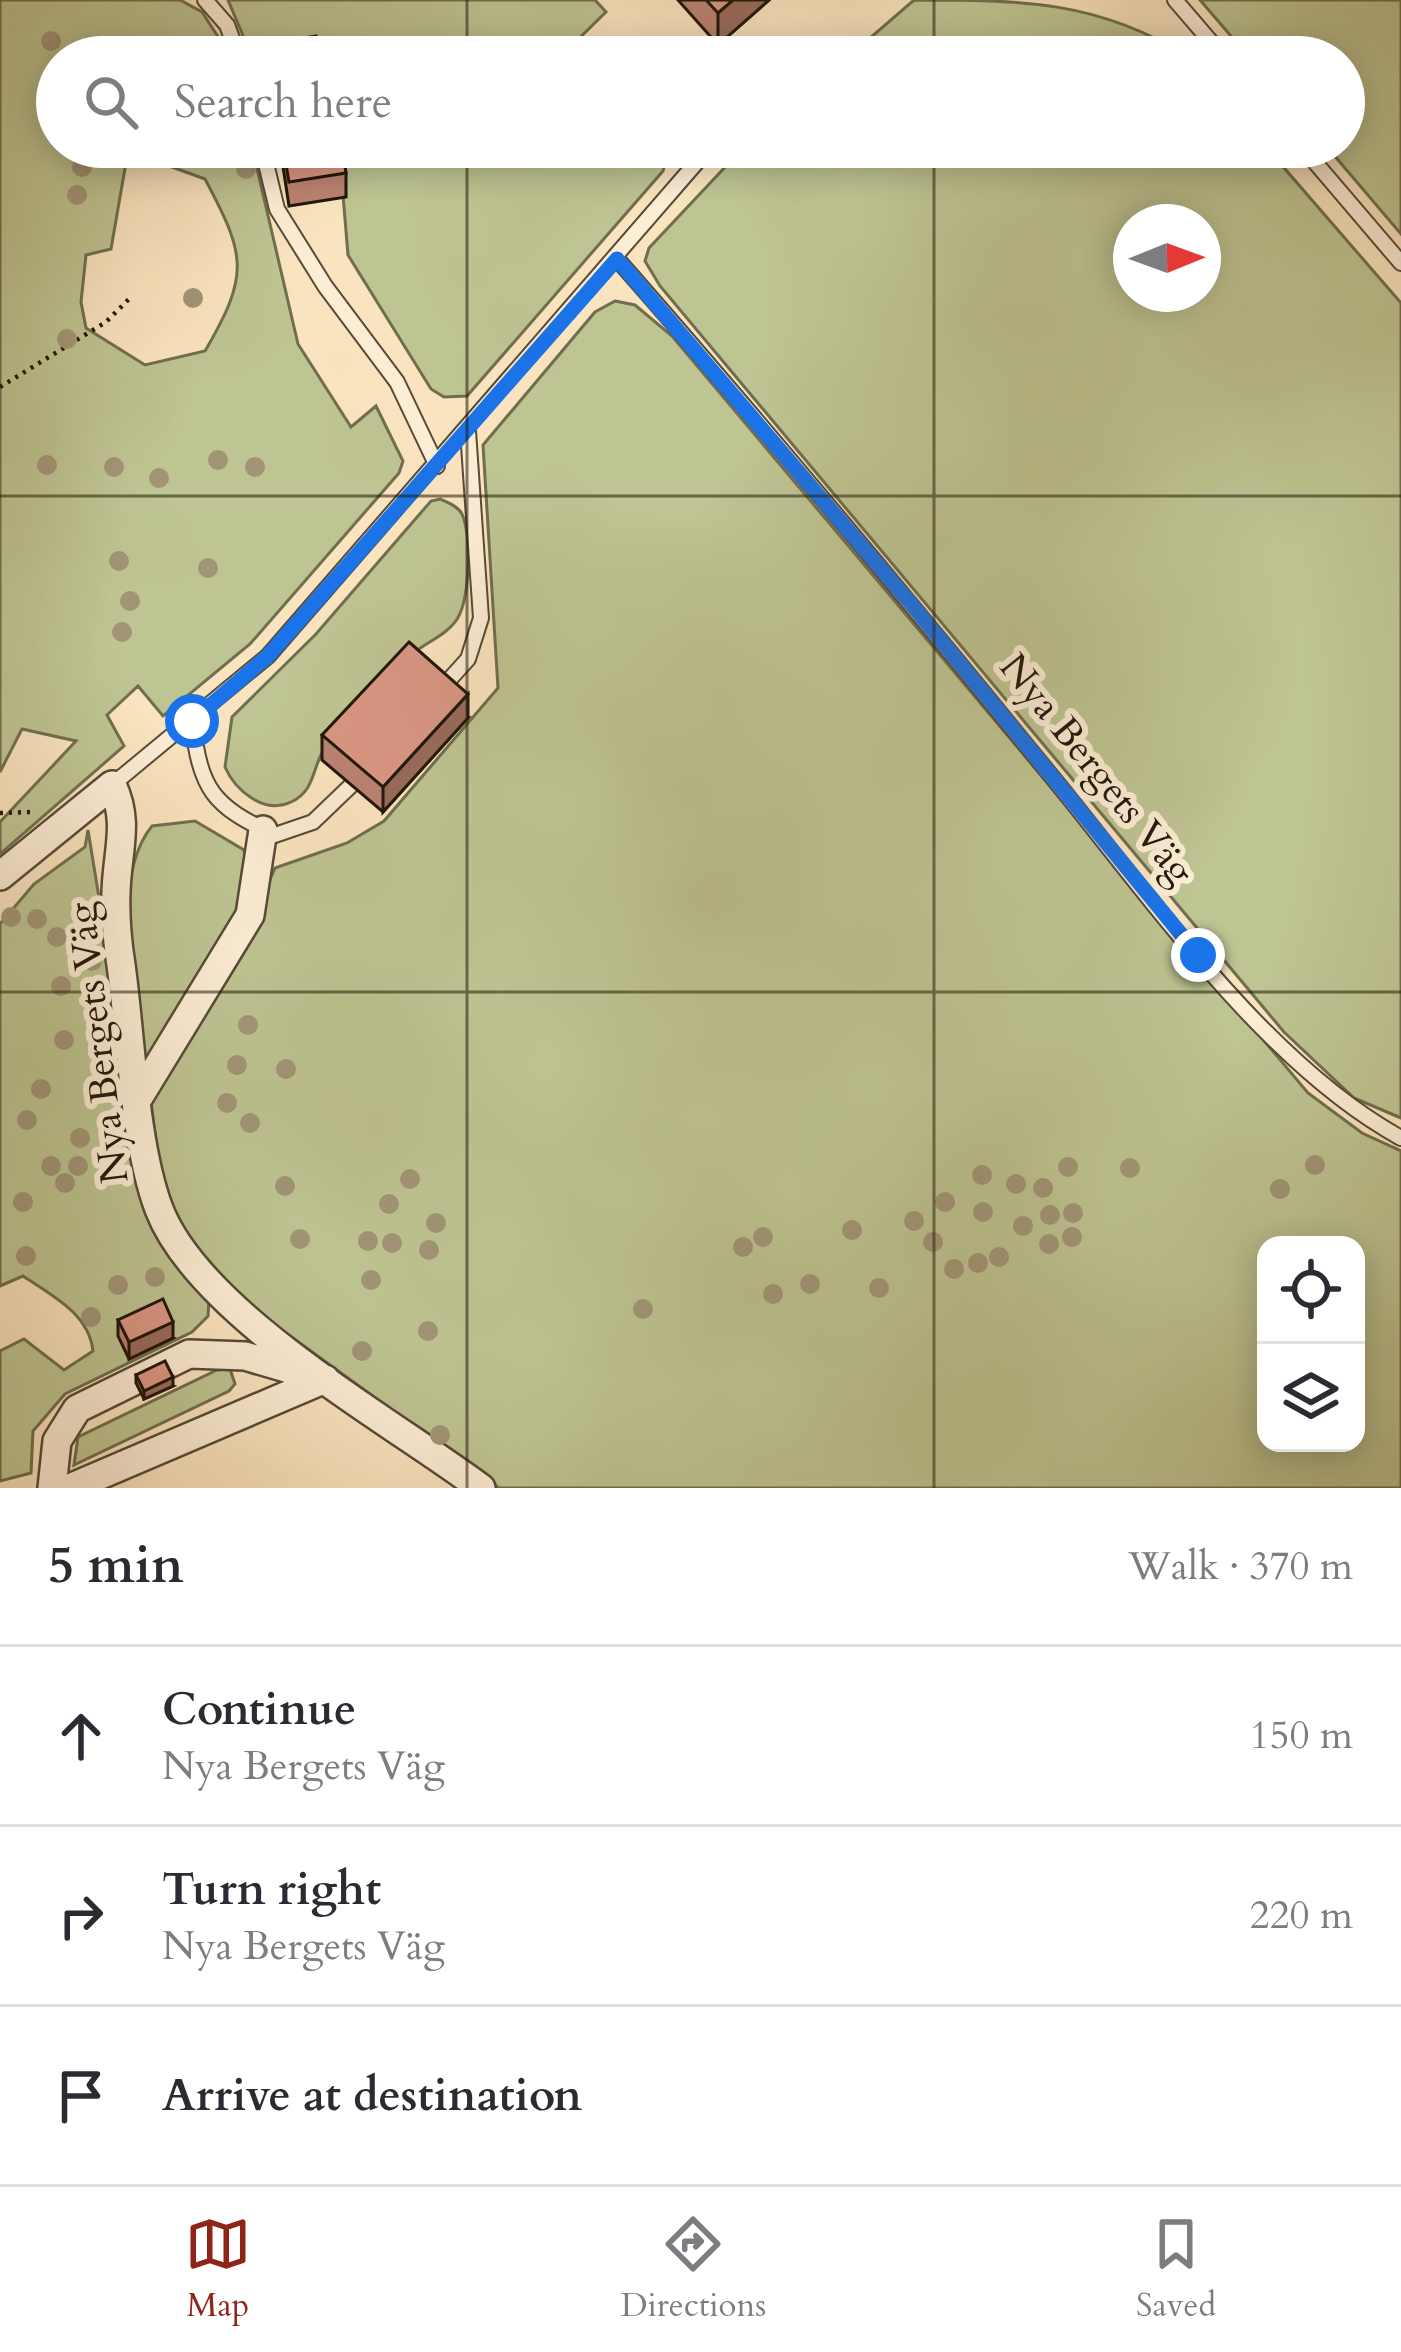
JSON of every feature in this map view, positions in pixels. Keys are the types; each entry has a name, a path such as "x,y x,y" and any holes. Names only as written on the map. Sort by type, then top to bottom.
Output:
{"street":[{"path":"0,876 112,784"},
{"name":"Nya Bergets Väg","path":"112,784 122,804 117,936 139,1097 159,1208 174,1237 203,1275 325,1379 482,1488"},
{"path":"139,1097 250,915 263,830"},
{"path":"52,1488 57,1442 77,1409 189,1354 244,1356 325,1379"},
{"path":"70,1488 325,1379"}],"lane":[{"path":"205,0 231,36"},
{"path":"1175,0 1206,36"},
{"path":"267,168 278,209 325,286 397,382 437,466"},
{"path":"112,784 268,656 693,168"},
{"path":"1320,168 1401,263"},
{"name":"Nya Bergets Väg","path":"617,259 897,587 1198,955 1307,1071 1354,1112 1401,1138"},
{"path":"424,707 468,659 481,618 468,431"},
{"path":"192,721 199,773 213,797 275,836 313,822 379,757"}],"path":[{"path":"0,387 106,322 132,296"}],"green space":[{"path":"0,0 180,0 202,12 217,36 36,36 36,168 125,168 111,249 86,255 81,302 86,328 145,365 205,351 236,283 235,247 205,179 175,168 257,168 298,344 351,427 376,406 403,461 399,473 250,644 163,716 138,686 107,715 124,746 0,854 0,822 76,741 22,729 0,772"},
{"path":"228,0 595,0 606,12 581,36 243,36"},
{"path":"914,0 1057,7 1150,36 872,36"},
{"path":"1200,0 1401,0 1401,234 1345,168 1365,168 1365,36 1231,36"},
{"path":"341,168 664,168 467,396 444,397 431,389 348,255"},
{"path":"724,168 1284,168 1401,303 1401,1118 1354,1098 1284,1032 660,286 645,261 649,248"},
{"path":"615,301 635,305 672,336 1308,1093 1362,1133 1401,1151 1401,1488 499,1488 249,1306 193,1251 162,1188 150,1094 249,929 275,868 347,843 384,821 498,688 483,445 595,312"},
{"path":"440,499 460,511 467,538 466,586 455,622 411,655 358,709 323,750 300,797 281,805 252,798 225,767 232,717 316,634 431,501"},
{"path":"195,821 244,850 252,891 145,1076 128,947 130,879 138,850 152,826"},
{"path":"88,830 149,1206 209,1299 208,1316 192,1332 65,1394 33,1431 31,1473 0,1481 0,1351 24,1339 64,1370 93,1351 85,1326 57,1299 23,1276 0,1286 0,924 34,884 85,847"},
{"path":"230,1369 235,1384 229,1391 74,1465 78,1437 217,1370"}],"building":[{"path":"706,0 733,0 718,13"},
{"path":"287,168 345,168 346,173 289,182"},
{"path":"409,642 468,694 383,787 322,735"},
{"path":"163,1299 173,1322 129,1342 118,1320"},
{"path":"165,1361 173,1377 144,1391 136,1375"}],"route":[{"path":"192,721 268,656 617,259 912,605 1198,955"}]}
